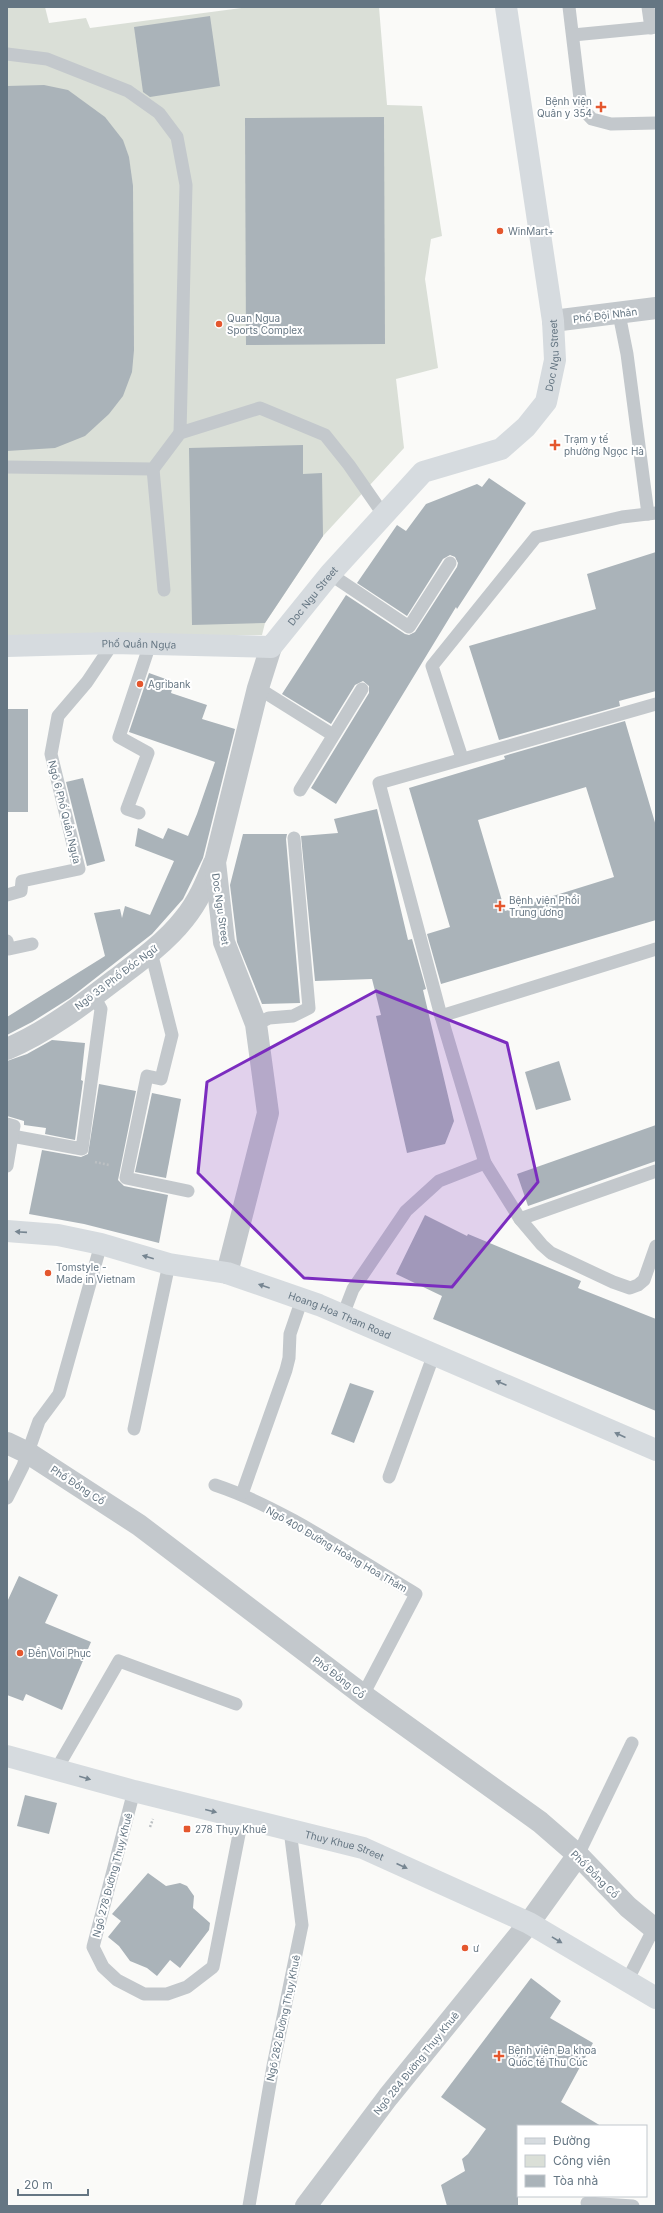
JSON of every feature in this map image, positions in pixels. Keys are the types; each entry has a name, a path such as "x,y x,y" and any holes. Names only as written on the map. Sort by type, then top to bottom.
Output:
{"main road":[{"name":"Doc Ngu Street","path":"271,647 330,574 383,514 423,472 501,449 526,427 546,402 555,360 553,321 506,7"},
{"name":"Phố Quần Ngựa","path":"7,646 113,643 271,647"},
{"name":"Hoang Hoa Tham Road","path":"7,1231 58,1235 101,1244 169,1264 227,1273 302,1298 656,1450"},
{"name":"Thuy Khue Street","path":"7,1756 134,1792 363,1848 529,1923 656,1998"}],"street":[{"name":"Phố Đội Nhân","path":"553,321 620,314 656,308"},
{"name":"Doc Ngu Street","path":"227,1273 268,1113 256,1024 224,942 215,862 258,688 271,647"},
{"name":"Ngõ 33 Phố Đốc Ngữ","path":"7,1049 30,1040 94,996 151,952 184,920 199,898 215,862"},
{"name":"Phố Đồng Cổ","path":"7,1443 28,1453 139,1525 363,1695 540,1822 578,1855 628,1907 654,1925"},
{"name":"Ngõ 284 Đường Thụy Khuê","path":"306,2206 388,2097 529,1923 578,1855"}],"lane":[{"path":"569,7 581,106 592,119 611,124 656,123"},
{"path":"573,35 653,27 648,7"},
{"path":"7,54 47,59 128,91 159,113 177,137 186,185 180,433 153,469 164,590"},
{"path":"462,758 432,666 536,537 622,517 652,513 620,314"},
{"path":"180,433 260,408 324,436 349,465 383,514"},
{"path":"7,468 153,469"},
{"path":"330,574 409,627 450,563"},
{"name":"Ngõ 6 Phố Quần Ngựa","path":"7,895 21,891 22,881 79,869 51,754 58,716 87,682 113,643"},
{"path":"140,813 127,809 148,753 119,737 150,644"},
{"path":"258,688 333,735"},
{"path":"300,790 362,688"},
{"path":"656,704 462,758 379,783 441,1016 484,1163 520,1219 542,1245 551,1253 613,1282 630,1288 638,1285 644,1280 656,1246"},
{"path":"256,1024 269,1018 293,1016 309,1008 294,838"},
{"path":"7,941 9,948 32,944"},
{"path":"441,1016 656,948"},
{"path":"151,952 172,1036 161,1079 147,1076 126,1178 188,1191"},
{"path":"7,1166 10,1130 82,1149 101,1009 94,996"},
{"path":"344,1315 353,1289 406,1211 439,1181 484,1163"},
{"path":"520,1219 656,1171"},
{"path":"7,1498 28,1453 39,1421 59,1394 101,1244"},
{"path":"134,1428 169,1264"},
{"path":"242,1494 286,1370 289,1358 290,1334 302,1298"},
{"path":"388,1478 434,1354"},
{"name":"Ngõ 400 Đường Hoàng Hoa Thám","path":"215,1485 242,1494 317,1535 416,1594 363,1695"},
{"path":"56,1770 119,1661 236,1704"},
{"path":"578,1855 632,1743"},
{"name":"Ngõ 278 Đường Thụy Khuê","path":"134,1792 93,1947 103,1967 116,1980 144,1994 167,1994 187,1987 213,1967 242,1819"},
{"name":"Ngõ 282 Đường Thụy Khuê","path":"249,2206 273,2066 302,1925 290,1830"},
{"path":"627,1981 654,1925"},
{"path":"587,2203 633,2206"}],"path":[{"path":"82,1149 89,1161 128,1169"},
{"path":"150,1827 154,1817"}],"highlighted area":[{"path":"376,991 507,1043 538,1182 452,1287 304,1278 198,1173 207,1082"}],"green space":[{"name":"Quan Ngua Sports Complex","path":"7,7 45,7 49,23 86,18 90,28 249,7 379,7 387,105 422,106 442,236 431,239 425,279 438,368 396,379 404,448 323,536 265,623 262,635 7,636"}],"building":[{"path":"210,16 220,86 150,97 143,92 134,27"},
{"path":"44,85 68,90 105,117 123,140 129,157 133,186 134,350 132,372 123,396 109,414 85,436 55,448 7,451 7,86"},
{"path":"384,117 385,344 246,345 245,118"},
{"path":"303,445 303,474 322,473 323,536 265,623 192,625 189,448"},
{"path":"489,478 526,503 457,609 456,607 336,804 311,788 369,693 369,686 363,681 355,685 331,724 282,694 346,595 405,634 409,635 415,632 457,567 458,563 455,557 450,555 443,559 407,616 357,583 397,525 406,531 426,504 477,484 482,487"},
{"path":"656,552 656,691 619,701 620,706 499,740 469,646 596,609 587,574"},
{"path":"149,673 174,682 171,693 207,705 202,719 235,729 203,858 183,899 152,934 70,998 32,1022 7,1035 7,1017 105,956 94,913 120,909 122,918 125,906 150,915 174,861 135,846 138,828 163,839 168,828 188,836 197,814 215,762 129,732"},
{"path":"7,709 28,709 28,812 7,812"},
{"path":"625,721 656,826 656,920 441,984 427,934 450,927 409,788 505,759 504,756","holes":["586,787 614,877 505,911 478,820"]},
{"path":"83,778 105,861 87,866 66,782"},
{"path":"377,809 408,940 412,939 426,989 423,990 454,1121 445,1144 407,1153 376,1016 381,1015 372,979 315,981 301,836 338,833 334,819"},
{"path":"243,834 287,834 286,839 300,1003 262,1004 237,942 230,885"},
{"path":"52,1040 85,1043 81,1080 83,1081 75,1140 45,1134 46,1128 24,1125 24,1121 7,1116 7,1061 27,1054"},
{"path":"559,1061 571,1100 536,1110 525,1072"},
{"path":"99,1084 136,1091 118,1180 124,1186 168,1195 159,1243 84,1224 29,1214 42,1150 81,1157 88,1154"},
{"path":"152,1093 181,1099 166,1178 135,1172"},
{"path":"656,1125 656,1161 528,1206 517,1174"},
{"path":"425,1215 467,1236 468,1234 581,1281 578,1288 656,1319 656,1411 433,1319 442,1296 396,1274"},
{"path":"350,1383 374,1391 354,1443 331,1434"},
{"path":"19,1576 58,1595 45,1623 91,1642 62,1710 26,1694 23,1701 7,1695 7,1602"},
{"path":"25,1795 57,1803 49,1834 17,1826"},
{"path":"148,1873 166,1886 180,1883 187,1886 194,1896 193,1908 210,1923 209,1930 180,1968 170,1960 157,1976 147,1968 130,1961 119,1946 108,1937 121,1921 112,1914"},
{"path":"531,1978 561,2001 550,2018 593,2043 561,2102 599,2125 517,2125 518,2206 447,2206 441,2185 465,2171 462,2159 468,2154 486,2129 441,2097"}],"place":[{"name":"Bệnh viện Quân y 354","path":"601,107"},
{"name":"WinMart+","path":"500,231"},
{"name":"Quan Ngua Sports Complex","path":"219,324"},
{"name":"Trạm y tế phường Ngọc Hà","path":"555,445"},
{"name":"Agribank","path":"140,684"},
{"name":"Bệnh viện Phổi Trung ương","path":"500,906"},
{"name":"Tomstyle - Made in Vietnam","path":"48,1273"},
{"name":"Đền Voi Phục","path":"20,1653"},
{"name":"278 Thụy Khuê","path":"187,1829"},
{"name":"ư","path":"465,1948"},
{"name":"Bệnh viện Đa khoa Quốc tế Thu Cúc","path":"499,2056"}]}
